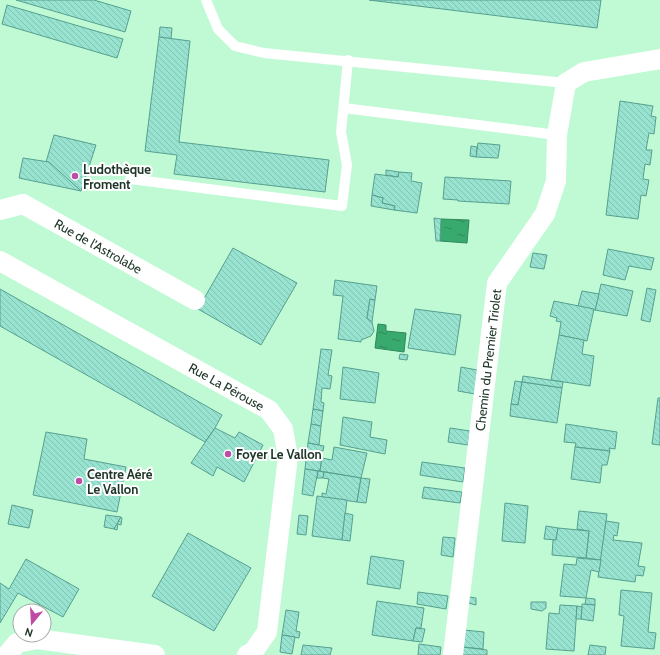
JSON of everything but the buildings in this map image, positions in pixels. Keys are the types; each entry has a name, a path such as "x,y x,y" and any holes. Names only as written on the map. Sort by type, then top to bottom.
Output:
{"street":[{"path":"566,82 584,72 660,59"},
{"name":"Chemin du Premier Triolet","path":"453,655 497,283 544,214 556,181 557,135 566,82"},
{"name":"Rue de l'Astrolabe","path":"0,210 23,204 195,300"},
{"name":"Rue La Pérouse","path":"0,261 269,410 283,429 288,457 267,632 253,652 247,655"},
{"path":"7,655 17,643 37,639 155,655"}],"lane":[{"path":"206,0 218,29 235,46 264,53 566,82"},
{"path":"130,179 342,206 348,165 341,132 348,60"},
{"path":"344,108 557,135"}],"water":[{"path":"441,219 469,220 467,243 440,241"},
{"path":"378,324 386,325 386,331 406,333 404,352 375,348"}],"place":[{"name":"Ludothèque Froment","path":"75,176"},
{"name":"Foyer Le Vallon","path":"228,454"},
{"name":"Centre Aéré Le Vallon","path":"79,481"}]}
